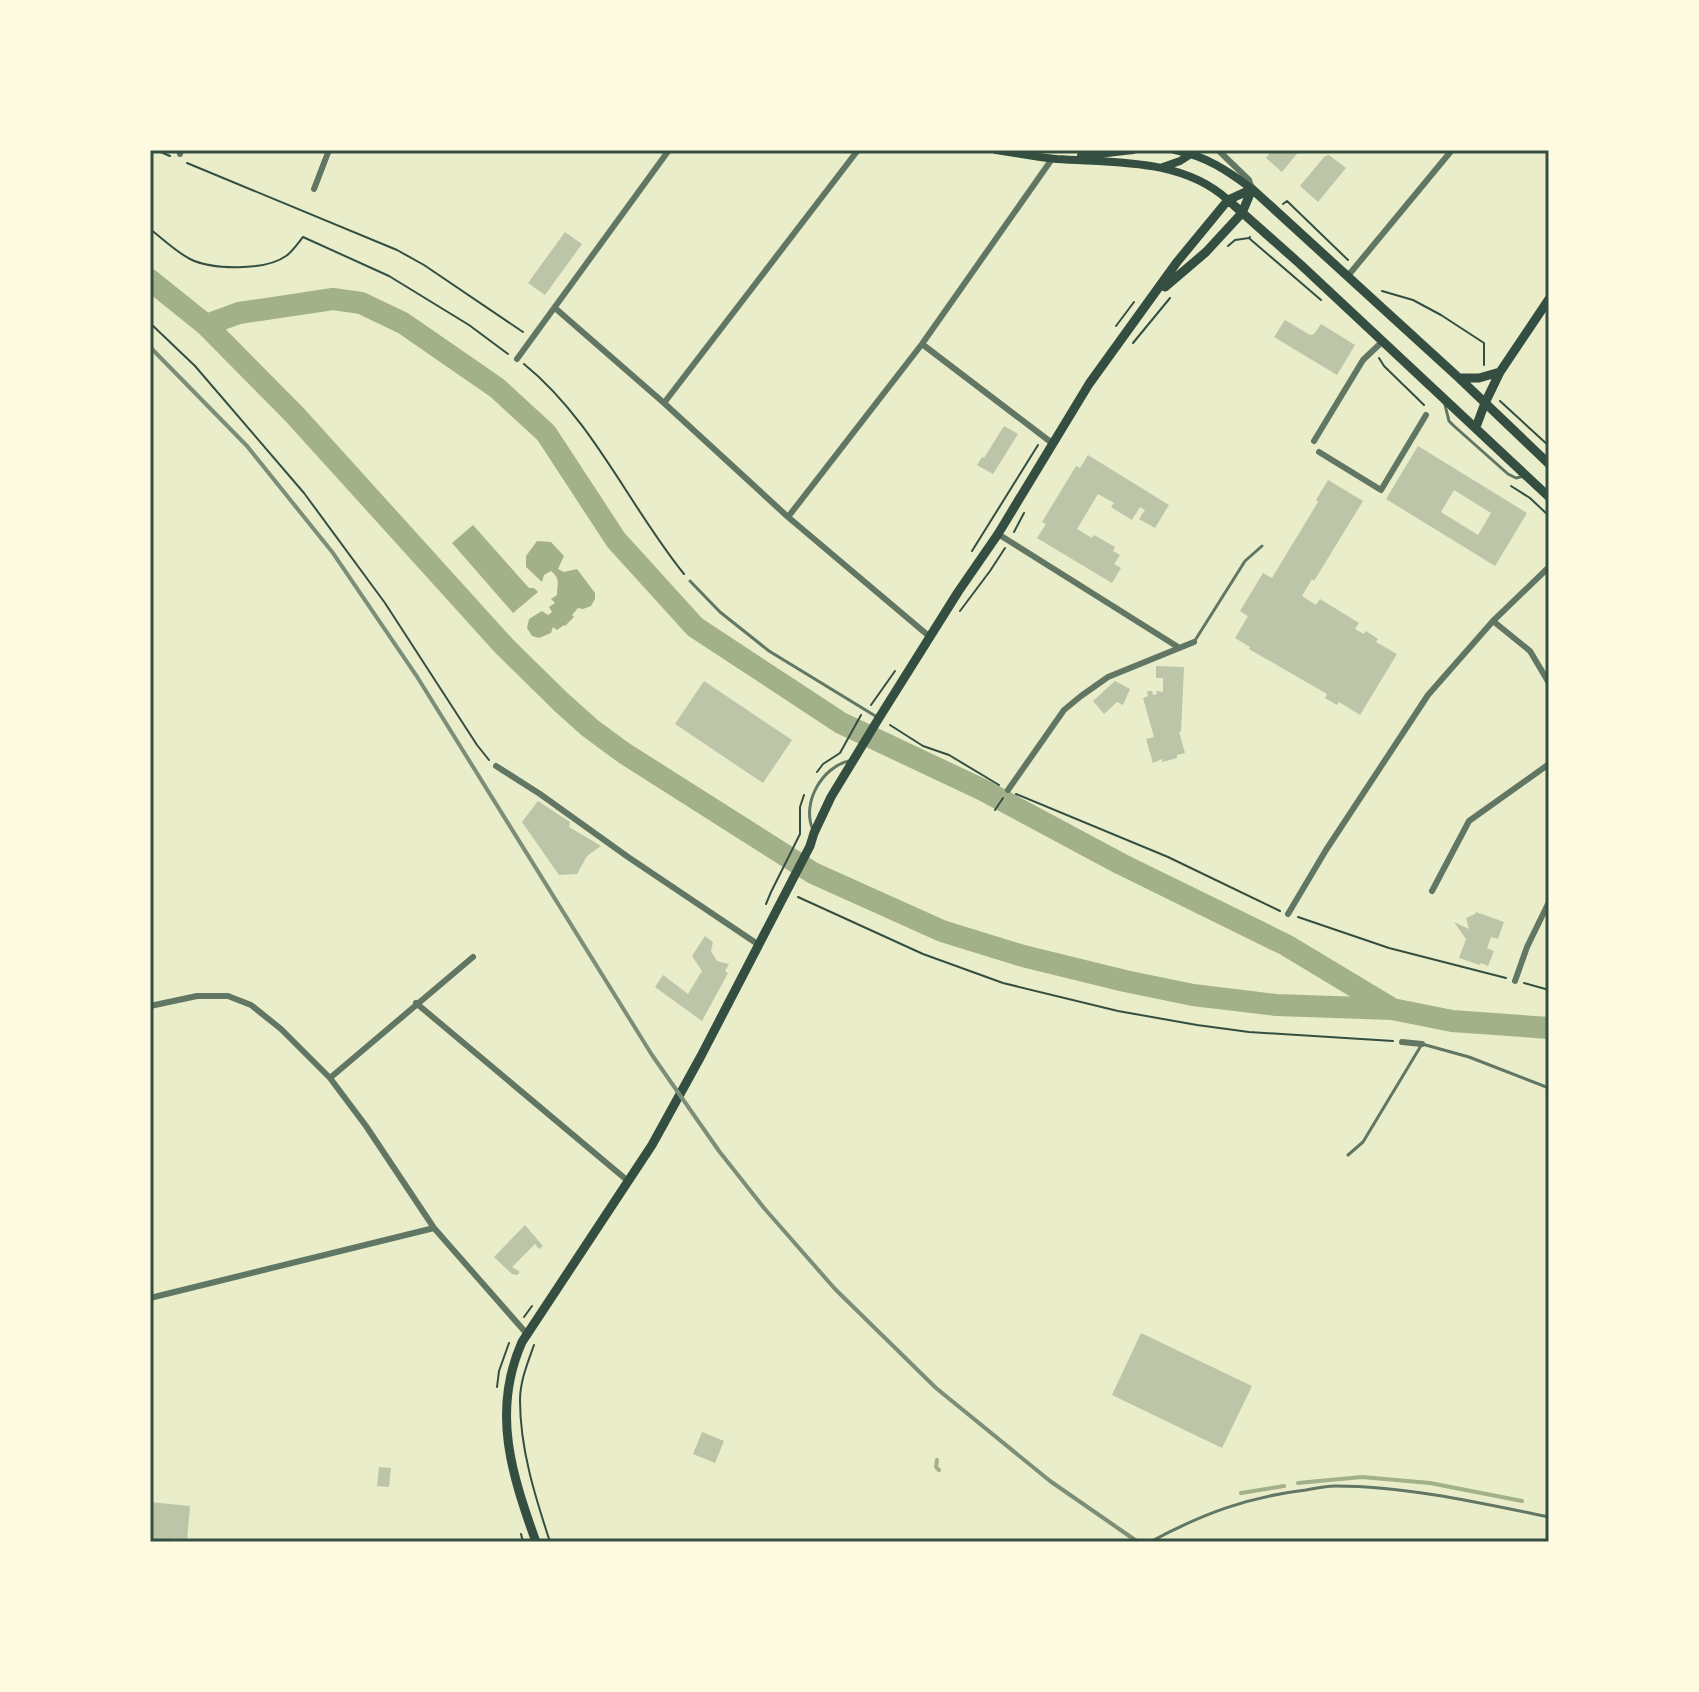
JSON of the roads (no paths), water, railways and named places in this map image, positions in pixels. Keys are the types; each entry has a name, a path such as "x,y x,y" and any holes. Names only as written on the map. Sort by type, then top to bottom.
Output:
{"main road":[{"path":"996,150 1052,159 1163,167 1218,191 1549,497"},
{"path":"1052,159 1133,150"},
{"path":"1175,150 1194,152 1252,189 1549,464"},
{"path":"1163,167 1194,152"},
{"path":"536,1542 511,1464 507,1420 507,1397 514,1360 527,1334 629,1181 676,1103 810,846 831,797 1089,384 1177,262 1228,200 1252,189"},
{"path":"1152,299 1206,252 1242,213 1252,189"},
{"path":"1476,427 1500,372 1549,299"},
{"path":"1459,378 1479,378 1500,372"}],"street":[{"path":"314,189 329,150"},
{"path":"517,359 669,150"},
{"path":"664,403 858,150"},
{"path":"1218,150 1249,180 1252,189"},
{"path":"1347,277 1452,150"},
{"path":"788,517 922,344 1052,159"},
{"path":"555,308 788,517 930,637"},
{"path":"1314,441 1363,360 1383,341"},
{"path":"922,344 1052,443"},
{"path":"1319,452 1381,490 1427,412"},
{"path":"998,534 1178,647"},
{"path":"1288,914 1428,695 1493,621 1549,567"},
{"path":"1493,621 1530,651 1549,683"},
{"path":"1007,792 1064,710 1081,696 1108,677 1194,642"},
{"path":"1432,891 1469,821 1549,764"},
{"path":"496,766 759,945"},
{"path":"1515,981 1527,947 1549,902"},
{"path":"330,1078 473,957"},
{"path":"150,1006 197,996 228,996 251,1005 281,1029 330,1078 434,1228 527,1334"},
{"path":"416,1003 629,1181"},
{"path":"1402,1042 1422,1044"},
{"path":"150,1298 434,1228"}],"lane":[{"path":"1444,397 1449,421 1508,474 1516,478 1525,475"},
{"path":"1194,642 1245,561 1262,546"},
{"path":"690,581 720,612 760,645 880,720"},
{"path":"814,833 808,807 816,789 835,767 853,760"},
{"path":"1348,1155 1363,1142 1422,1044 1469,1057 1549,1088"},
{"path":"1150,1542 1202,1515 1233,1504 1334,1486 1393,1489 1549,1517"}],"waterway":[{"path":"150,280 206,325 294,414 505,647 590,728 624,753 813,873 942,931 1023,956 1125,981 1193,995 1276,1005 1392,1009 1452,1021 1549,1028"},
{"path":"206,325 239,313 333,299 361,303 403,323 497,388 546,433 616,540 695,627 841,723 983,790 1121,864 1286,945 1389,1007"},
{"path":"937,1460 939,1470"},
{"path":"1298,1483 1362,1477 1430,1483 1522,1501"},
{"path":"1241,1493 1284,1486"}],"railway":[{"path":"150,347 247,446 333,553 416,675 652,1055 719,1151 764,1208 835,1289 936,1388 1050,1481 1138,1542"}]}
